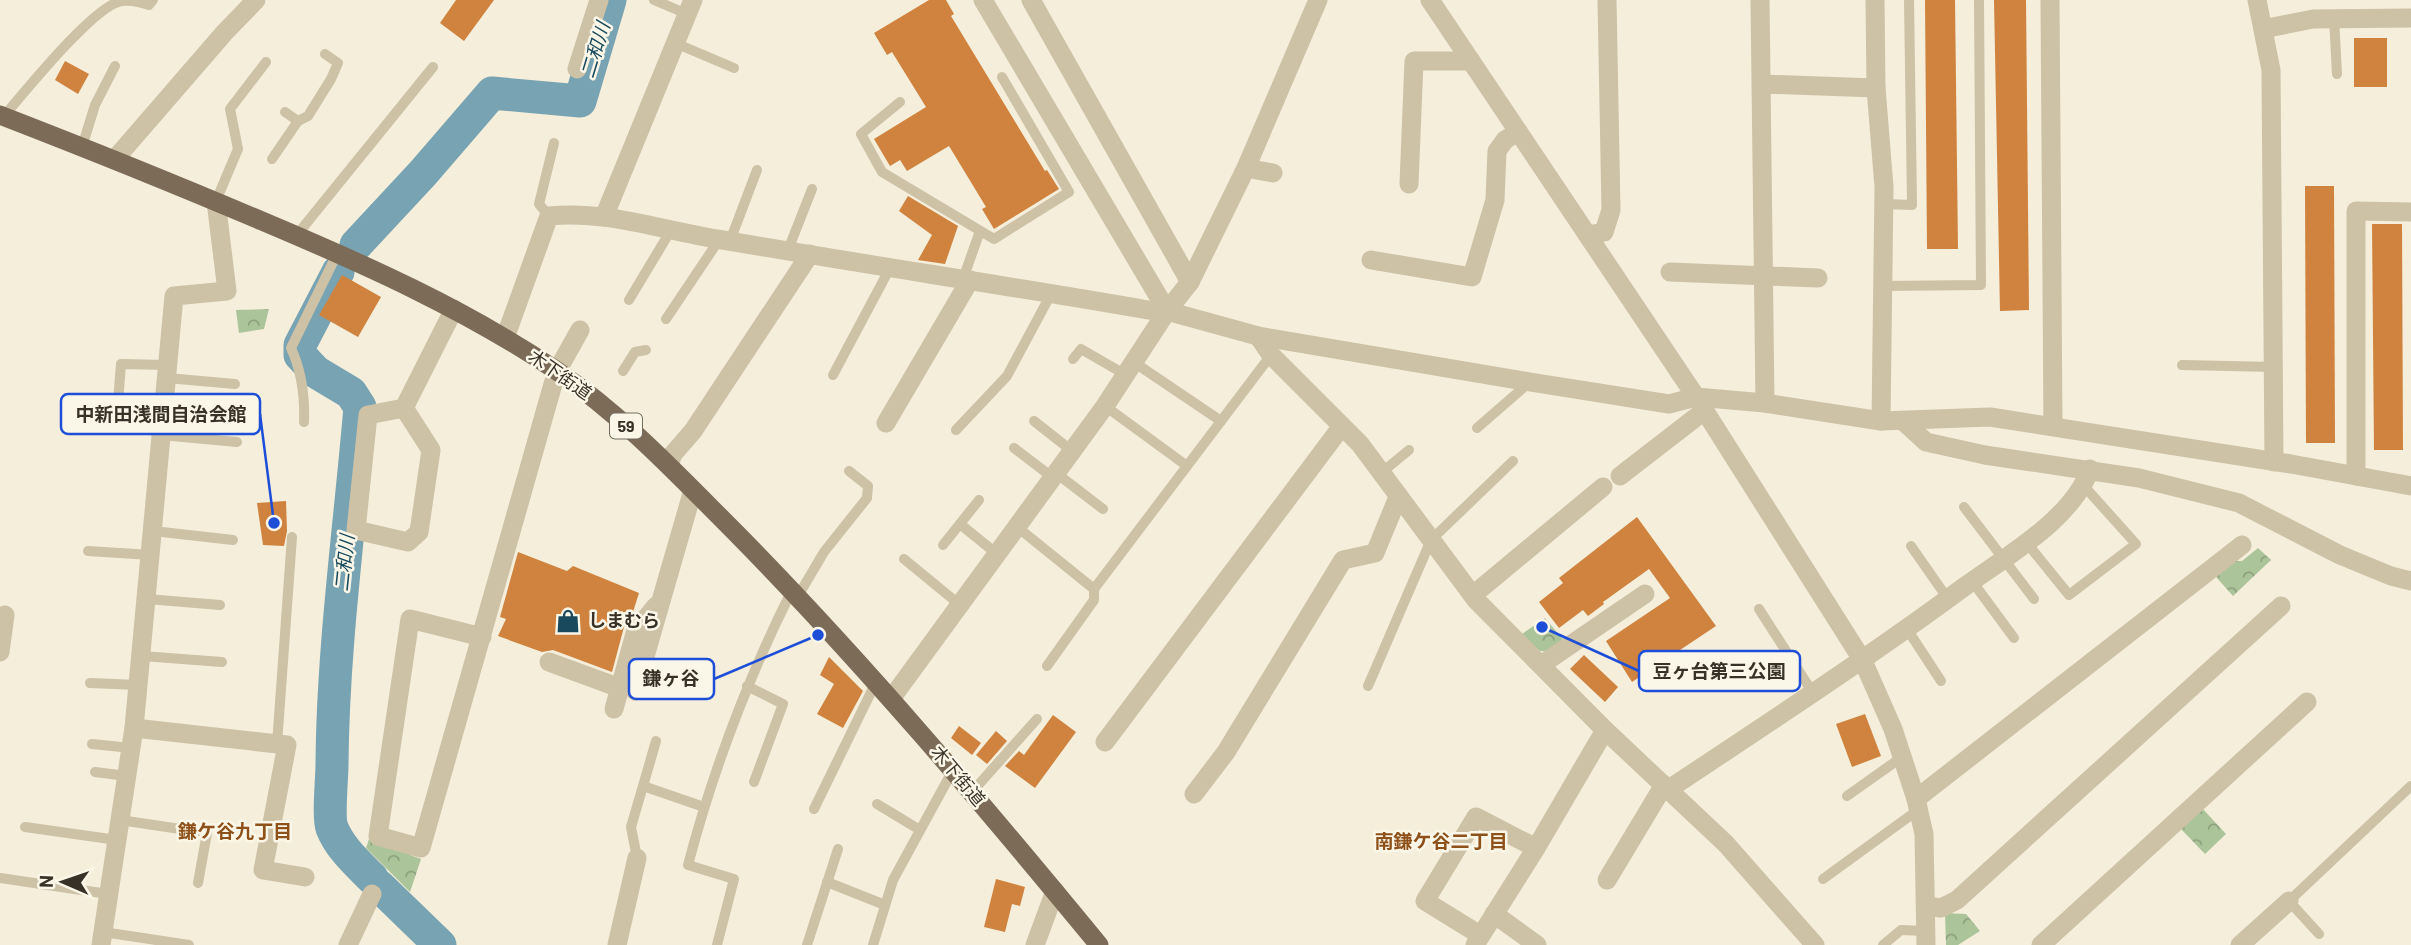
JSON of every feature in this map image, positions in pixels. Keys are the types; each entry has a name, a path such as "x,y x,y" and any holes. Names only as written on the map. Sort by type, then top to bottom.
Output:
{"main road":[{"name":"木下街道","path":"2,115 216,201 454,309 558,371 603,405 669,465 795,593 972,792 1098,945"}],"street":[{"path":"115,159 256,0"},
{"path":"576,69 599,0"},
{"path":"983,0 1167,311"},
{"path":"1031,0 1190,282"},
{"path":"891,699 1105,406 1167,311 1190,282 1246,168 1318,0"},
{"path":"1430,0 1700,404 1863,660 1903,757 1924,834 1926,938"},
{"path":"1588,235 1604,232 1611,210 1607,0"},
{"path":"1760,0 1765,403"},
{"path":"1875,0 1876,88 1885,204 1881,421"},
{"path":"2050,0 2053,426"},
{"path":"2257,0 2271,70 2274,462"},
{"path":"604,217 690,7"},
{"path":"2263,29 2313,19 2411,19"},
{"path":"1409,184 1414,61 1471,61"},
{"path":"1762,84 1876,88"},
{"path":"1371,260 1472,277 1495,200 1497,151 1505,140 1518,132"},
{"path":"1246,168 1273,173"},
{"path":"102,939 134,728 174,296 227,291 216,201"},
{"path":"2356,475 2356,211 2411,212"},
{"path":"505,338 549,216 573,214 604,217 890,268 1167,311 1258,336 1669,404 1765,403 1881,421 1990,417 2411,486"},
{"path":"669,465 673,454 694,431 810,254"},
{"path":"1670,272 1818,278"},
{"path":"886,423 967,280"},
{"path":"404,408 454,309"},
{"path":"482,637 410,619 378,836 421,848 482,637 558,371 580,330"},
{"path":"1258,336 1271,355 1360,444 1473,595 1605,730 1726,844 1815,945"},
{"path":"1620,476 1700,404"},
{"path":"404,408 431,450 419,532 408,542 356,530 368,415 404,408"},
{"path":"1903,421 1926,442 2087,478 2139,478 2239,503 2340,555 2391,576 2411,581"},
{"path":"1105,742 1342,426"},
{"path":"1607,880 1666,787 1863,660 2004,559 2056,517 2087,478"},
{"path":"1473,595 1603,487"},
{"path":"614,709 627,690 636,630 662,599 693,490"},
{"path":"1194,794 1226,752 1343,559 1375,553 1398,497"},
{"path":"1917,804 2242,545"},
{"path":"1541,665 1645,594"},
{"path":"1927,906 1941,908 1957,900 2281,606"},
{"path":"0,652 5,615"},
{"path":"549,662 627,690"},
{"path":"2041,945 2307,702"},
{"path":"134,728 287,745 263,870 305,877"},
{"path":"1536,848 1476,817 1425,901 1478,940 1536,848 1605,730"},
{"path":"617,945 637,858"},
{"path":"1035,945 1055,891"},
{"path":"348,945 372,894"},
{"path":"2240,945 2289,901"},
{"path":"1494,914 1537,945"}],"lane":[{"path":"2,115 104,8 120,1 149,5 153,0"},
{"path":"654,0 690,7"},
{"path":"1885,204 1912,205 1909,0"},
{"path":"1883,286 1981,285 1979,0"},
{"path":"2334,18 2337,74"},
{"path":"675,43 734,68"},
{"path":"272,159 298,121 308,116 331,79 338,63 325,54"},
{"path":"216,201 238,149 230,109 266,62"},
{"path":"82,147 95,105 115,66"},
{"path":"296,236 433,67"},
{"path":"900,102 861,134 882,172 994,239 1069,192 1002,76"},
{"path":"285,112 298,121"},
{"path":"549,216 539,205 554,143"},
{"path":"666,319 724,240 757,170"},
{"path":"788,250 812,189"},
{"path":"629,300 671,230"},
{"path":"967,280 980,231"},
{"path":"304,422 300,366 291,348 337,254"},
{"path":"833,375 890,268"},
{"path":"956,430 1007,376 1051,293"},
{"path":"1073,359 1081,349 1131,369 1221,421"},
{"path":"623,371 635,352 646,350"},
{"path":"1047,666 1094,600 1094,589 1271,355"},
{"path":"235,384 121,364 116,428 237,442"},
{"path":"2182,365 2274,367"},
{"path":"1477,428 1530,382"},
{"path":"1105,406 1186,466"},
{"path":"1034,421 1072,451"},
{"path":"1014,448 1103,509"},
{"path":"1381,473 1409,450"},
{"path":"1368,686 1432,540 1513,461"},
{"path":"717,945 734,879 688,865 704,807 747,686 795,593 867,498 868,486 849,471"},
{"path":"2026,542 2069,595 2136,544 2087,478"},
{"path":"943,545 979,500"},
{"path":"1964,507 2034,599"},
{"path":"960,524 997,554"},
{"path":"1017,527 1094,589"},
{"path":"153,531 233,540"},
{"path":"277,744 292,537"},
{"path":"1911,546 1948,599"},
{"path":"88,551 151,555"},
{"path":"904,559 960,606"},
{"path":"1972,582 2014,638"},
{"path":"147,599 220,605"},
{"path":"1759,609 1813,693"},
{"path":"1907,629 1941,681"},
{"path":"142,656 222,662"},
{"path":"814,809 876,682"},
{"path":"90,683 138,685"},
{"path":"747,686 783,704 754,782"},
{"path":"972,792 1037,719"},
{"path":"637,858 631,827 656,741"},
{"path":"92,744 131,748"},
{"path":"1847,796 1903,757"},
{"path":"873,945 893,880 953,770"},
{"path":"95,772 127,776"},
{"path":"643,786 704,807"},
{"path":"2319,934 2289,901 2411,786"},
{"path":"877,804 920,830"},
{"path":"1823,879 1917,804"},
{"path":"24,827 206,833 198,883"},
{"path":"807,945 838,849"},
{"path":"0,878 108,894"},
{"path":"827,882 885,905"},
{"path":"1884,945 1901,930 1926,938"},
{"path":"102,939 189,945"}],"green space":[{"path":"269,309 264,329 239,333 236,310"},
{"path":"2258,548 2271,560 2233,596 2216,577 2235,561 2242,561"},
{"path":"1545,618 1565,642 1552,650 1536,650 1519,636"},
{"path":"2202,808 2226,834 2205,854 2180,828"},
{"path":"369,839 411,851 410,855 421,859 410,892 366,848"},
{"path":"1945,913 1966,914 1980,931 1958,945 1946,945"}],"building":[{"path":"456,0 494,0 464,41 440,23"},
{"path":"929,0 946,0 954,14 951,16 1045,171 1047,170 1059,189 994,229 982,209 986,207 949,146 907,171 900,160 890,166 874,139 926,107 892,52 887,55 874,33"},
{"path":"1925,0 1955,0 1958,249 1927,249"},
{"path":"1994,0 2026,0 2029,310 2000,311"},
{"path":"2354,38 2387,38 2387,87 2354,87"},
{"path":"65,61 89,74 78,94 55,80"},
{"path":"2305,186 2334,186 2335,443 2306,443"},
{"path":"908,196 958,226 945,264 918,260 932,235 899,211"},
{"path":"2372,224 2402,224 2403,450 2374,450"},
{"path":"342,275 381,297 358,337 319,315"},
{"path":"286,501 287,531 284,546 263,545 257,503"},
{"path":"1637,517 1716,626 1632,682 1606,641 1670,598 1649,569 1588,616 1583,610 1559,628 1539,602 1563,583 1559,578"},
{"path":"518,552 567,571 573,566 639,593 632,615 624,627 612,672 553,650 542,652 498,636 506,619 500,617"},
{"path":"1584,655 1618,687 1605,702 1570,669"},
{"path":"829,657 863,691 843,728 817,714 834,684 820,675"},
{"path":"1865,714 1881,756 1852,767 1836,724"},
{"path":"1053,715 1076,732 1035,788 1005,766 1019,751 1024,755"},
{"path":"959,726 981,743 972,755 951,738"},
{"path":"996,731 1007,741 987,764 976,755"},
{"path":"996,879 1025,887 1020,906 1012,904 1005,932 984,927"}],"waterway":[{"name":"二和川","path":"356,245 492,93 580,101 610,0"},
{"name":"二和川","path":"338,272 300,345 300,355 316,372 351,393 360,407 335,674 330,815 332,828 340,842 372,878"},
{"name":"二和川","path":"379,886 440,945"}],"place":[{"name":"中新田浅間自治会館","path":"274,523"},
{"name":"しまむら","path":"568,621"},
{"name":"豆ヶ台第三公園","path":"1542,627"},
{"name":"鎌ヶ谷","path":"818,635"}],"district":[{"name":"鎌ケ谷九丁目","path":"235,831"},
{"name":"南鎌ケ谷二丁目","path":"1441,841"}]}
